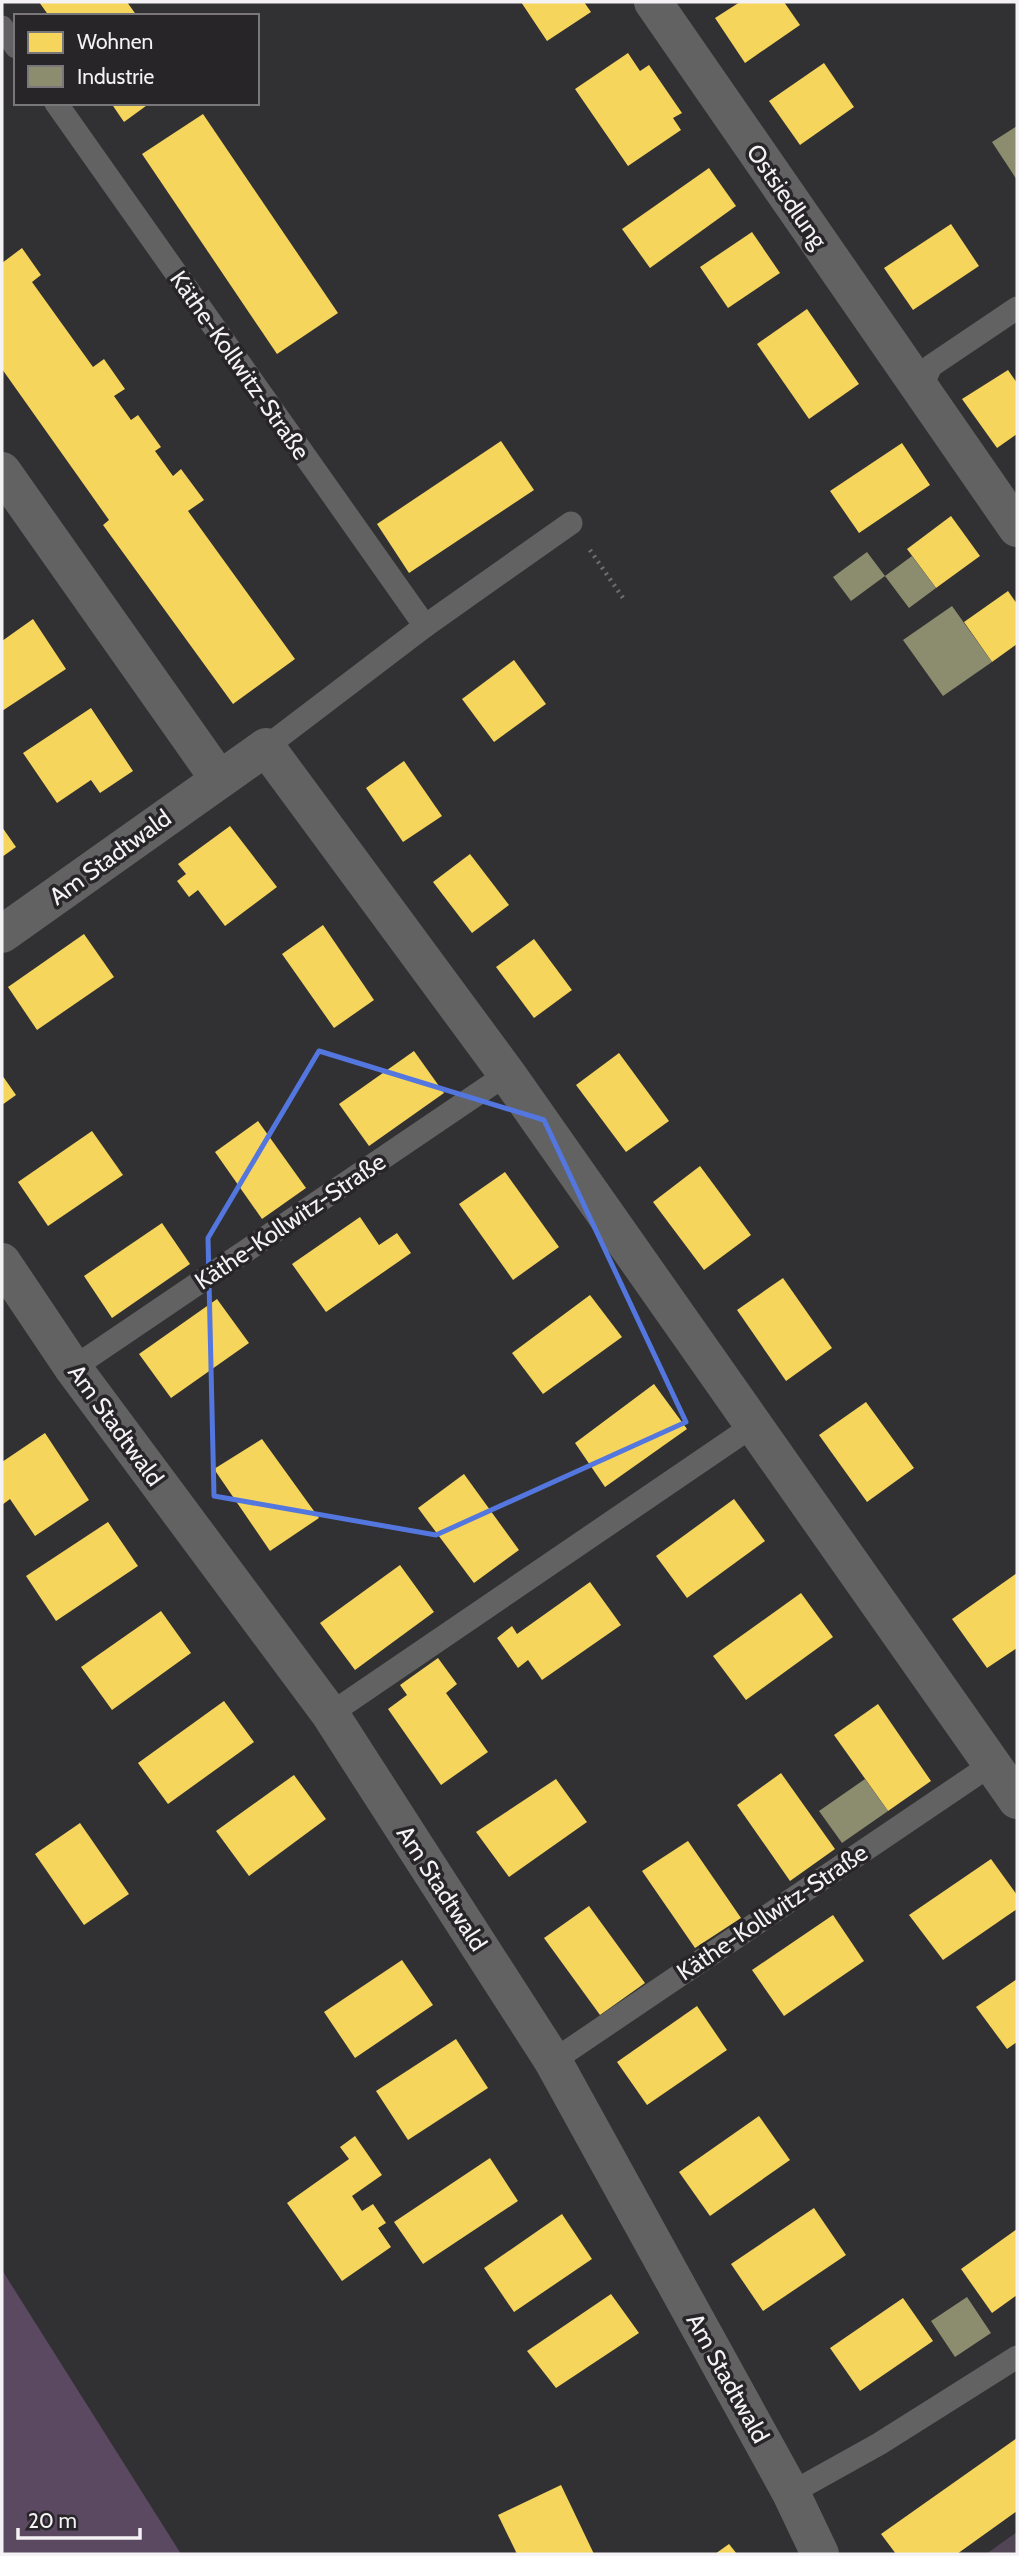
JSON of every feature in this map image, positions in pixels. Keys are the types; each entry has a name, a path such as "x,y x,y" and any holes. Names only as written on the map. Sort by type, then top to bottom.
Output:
{"street":[{"name":"Ostsiedlung","path":"653,2 1017,528"},
{"path":"2,471 219,779 266,747 507,1074 1017,1800"},
{"name":"Am Stadtwald","path":"2,934 219,779"},
{"name":"Am Stadtwald","path":"2,1262 73,1368 330,1714 553,2061 791,2493 821,2554"}],"lane":[{"path":"2,27 14,44"},
{"name":"Käthe-Kollwitz-Straße","path":"57,105 425,626"},
{"path":"920,390 930,366 1017,307"},
{"path":"266,747 425,626 571,523"},
{"name":"Käthe-Kollwitz-Straße","path":"73,1368 507,1074"},
{"path":"330,1714 754,1425"},
{"name":"Käthe-Kollwitz-Straße","path":"553,2061 992,1764"},
{"path":"791,2493 879,2444 1017,2357"}],"path":[{"path":"571,523 624,598"}],"highlighted area":[{"path":"319,1051 544,1120 686,1422 436,1535 214,1496 208,1238"}],"shaded area":[{"path":"2,2270 181,2554 2,2554"},
{"path":"1017,2532 1017,2554 986,2554"}],"building: Wohnen":[{"path":"39,2 127,2 136,14 48,14"},
{"path":"521,2 584,2 591,12 547,41"},
{"path":"740,2 784,2 800,25 745,63 715,18"},
{"path":"628,53 640,71 649,65 682,113 673,118 681,130 628,166 575,89"},
{"path":"824,63 854,107 800,145 769,101"},
{"path":"112,105 147,105 124,122"},
{"path":"203,114 338,313 277,354 142,154"},
{"path":"709,168 736,206 650,268 622,229"},
{"path":"951,224 979,266 913,310 884,268"},
{"path":"752,232 780,273 728,308 700,267"},
{"path":"22,248 41,275 32,282 93,367 104,359 125,389 114,396 131,420 138,415 161,447 155,451 173,476 181,469 204,500 188,511 295,659 233,704 103,525 109,520 2,369 2,263"},
{"path":"807,309 859,384 809,419 757,344"},
{"path":"1008,370 1017,383 1017,434 997,448 962,399"},
{"path":"501,441 534,490 409,573 377,524"},
{"path":"902,443 930,485 859,533 830,491"},
{"path":"951,516 980,556 936,588 907,549"},
{"path":"1008,591 1017,604 1017,644 992,662 964,622"},
{"path":"33,619 66,669 2,711 2,641"},
{"path":"514,660 546,704 494,742 462,699"},
{"path":"91,708 133,771 100,793 91,780 57,803 23,753"},
{"path":"404,761 442,816 403,842 366,788"},
{"path":"230,826 277,887 225,926 198,890 189,897 177,881 186,874 178,864"},
{"path":"2,827 16,847 2,857"},
{"path":"470,854 509,905 472,933 433,882"},
{"path":"323,925 374,1000 334,1028 282,954"},
{"path":"84,934 114,977 37,1030 8,987"},
{"path":"534,939 572,990 534,1018 496,967"},
{"path":"414,1051 444,1093 369,1146 339,1104"},
{"path":"619,1053 669,1121 626,1152 576,1085"},
{"path":"2,1075 16,1095 2,1105"},
{"path":"258,1121 306,1188 262,1219 215,1152"},
{"path":"92,1131 123,1175 48,1226 18,1182"},
{"path":"700,1166 751,1235 704,1270 653,1202"},
{"path":"505,1172 559,1247 513,1280 459,1204"},
{"path":"360,1217 379,1245 397,1233 411,1253 326,1312 292,1264"},
{"path":"162,1223 190,1264 112,1318 84,1276"},
{"path":"783,1278 832,1348 786,1381 737,1310"},
{"path":"590,1295 622,1337 543,1394 512,1353"},
{"path":"217,1299 249,1343 171,1398 139,1354"},
{"path":"654,1384 687,1429 605,1487 575,1443"},
{"path":"866,1402 914,1468 867,1502 819,1435"},
{"path":"45,1433 89,1500 35,1536 10,1499 2,1505 2,1462"},
{"path":"262,1439 319,1518 270,1551 214,1469"},
{"path":"464,1474 519,1550 474,1583 418,1508"},
{"path":"734,1499 765,1541 687,1598 656,1556"},
{"path":"108,1522 138,1566 56,1621 26,1576"},
{"path":"400,1565 434,1612 355,1670 320,1623"},
{"path":"1017,1573 1017,1648 987,1668 952,1619"},
{"path":"590,1582 621,1625 542,1680 528,1660 518,1668 497,1638 512,1626 517,1634"},
{"path":"801,1593 833,1637 746,1700 713,1656"},
{"path":"161,1611 191,1653 112,1710 81,1667"},
{"path":"438,1658 457,1684 446,1693 488,1752 441,1785 388,1709 407,1695 400,1685"},
{"path":"224,1701 254,1742 168,1804 138,1763"},
{"path":"878,1704 931,1781 888,1811 834,1735"},
{"path":"781,1773 835,1849 790,1881 737,1805"},
{"path":"294,1775 326,1819 249,1876 216,1831"},
{"path":"556,1779 587,1822 509,1877 476,1832"},
{"path":"80,1823 129,1894 84,1925 35,1854"},
{"path":"688,1841 741,1918 695,1948 642,1871"},
{"path":"991,1859 1017,1895 1017,1909 943,1960 909,1915"},
{"path":"589,1906 645,1983 600,2015 544,1938"},
{"path":"833,1915 864,1961 784,2016 752,1970"},
{"path":"402,1960 433,2005 355,2058 324,2012"},
{"path":"1017,1979 1017,2042 1007,2049 976,2007"},
{"path":"697,2006 727,2050 647,2105 617,2062"},
{"path":"456,2039 488,2088 408,2140 376,2091"},
{"path":"759,2116 790,2160 710,2216 679,2172"},
{"path":"355,2136 382,2175 352,2196 362,2211 373,2204 386,2223 378,2228 391,2247 342,2281 287,2203 349,2159 340,2147"},
{"path":"490,2158 518,2201 423,2264 394,2222"},
{"path":"814,2208 846,2255 763,2311 731,2264"},
{"path":"562,2214 592,2259 514,2312 484,2268"},
{"path":"1017,2229 1017,2295 992,2313 961,2269"},
{"path":"611,2294 639,2333 556,2388 527,2351"},
{"path":"903,2298 933,2341 860,2391 830,2348"},
{"path":"1017,2438 1017,2511 957,2554 896,2554 881,2534"},
{"path":"561,2485 594,2554 517,2554 498,2515"},
{"path":"729,2544 737,2554 715,2554"}],"building: Industrie":[{"path":"1017,126 1017,180 992,142"},
{"path":"867,552 885,576 851,601 833,577"},
{"path":"912,556 936,588 909,608 885,576"},
{"path":"952,606 992,662 943,696 903,640"},
{"path":"865,1779 888,1811 842,1843 819,1811"},
{"path":"967,2297 991,2333 955,2357 931,2321"}]}
